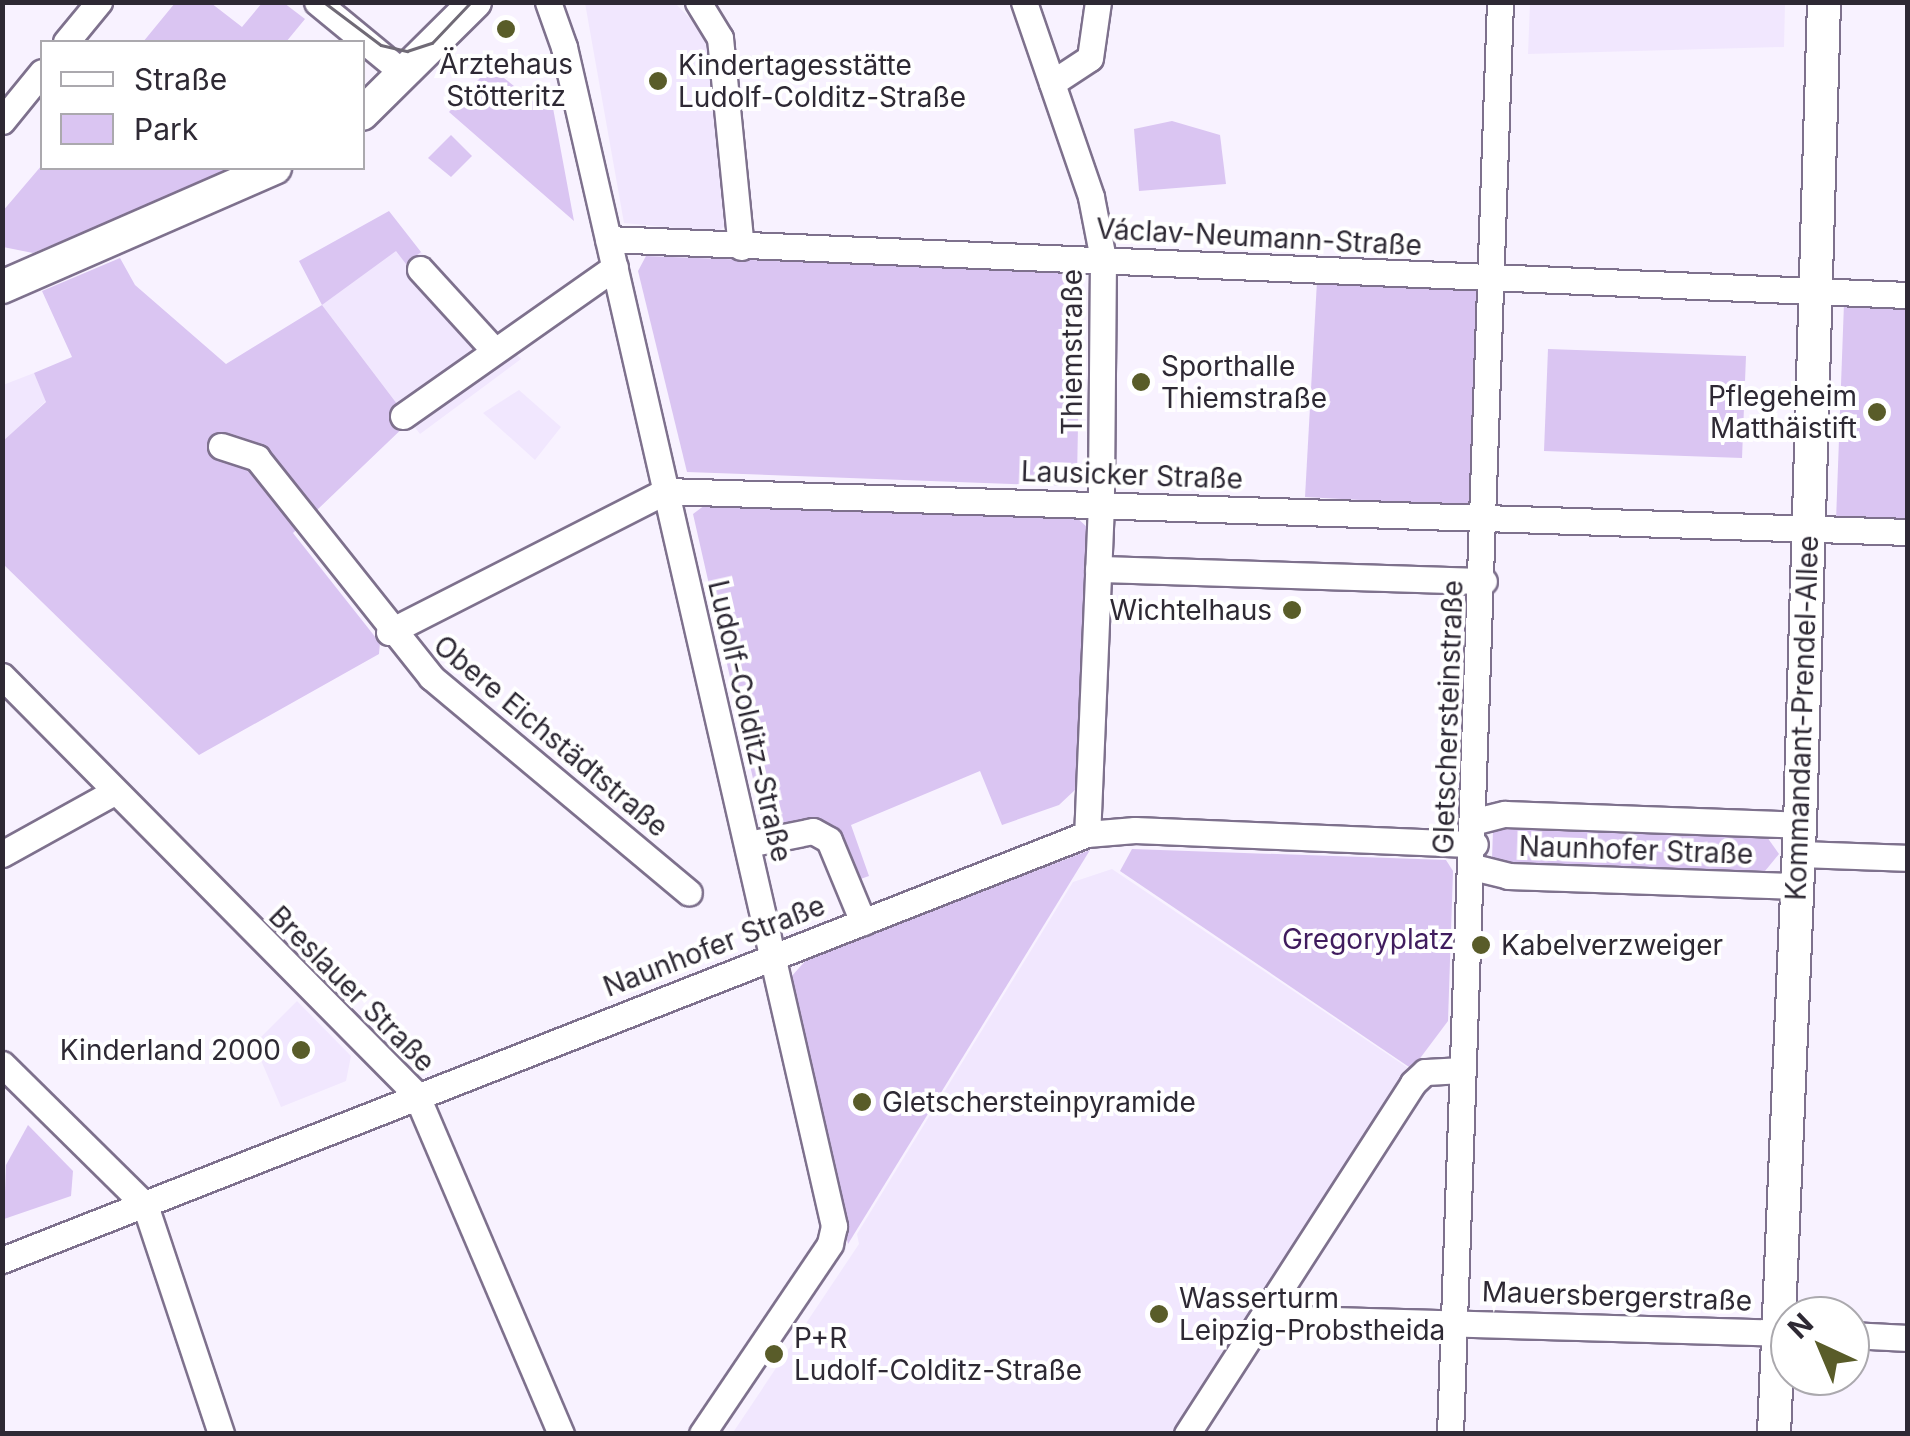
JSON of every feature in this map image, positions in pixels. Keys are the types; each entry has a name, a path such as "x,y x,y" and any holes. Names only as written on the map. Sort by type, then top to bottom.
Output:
{"main road":[{"path":"426,48 457,2"},
{"path":"365,111 475,2"},
{"name":"Kommandant-Prendel-Allee","path":"1785,1296 1824,2"},
{"path":"2,287 270,170"},
{"name":"Kommandant-Prendel-Allee","path":"1774,1434 1778,1396"}],"street":[{"path":"68,40 99,2"},
{"path":"317,2 363,40"},
{"name":"Ludolf-Colditz-Straße","path":"548,2 564,48 834,1226 830,1244 702,1434"},
{"name":"Ludolf-Colditz-Straße","path":"562,2 564,48"},
{"path":"698,2 720,38 741,247"},
{"name":"Thiemstraße","path":"1024,2 1091,197 1103,259 1101,504 1086,834"},
{"path":"1052,83 1090,58 1098,2"},
{"name":"Gletschersteinstraße","path":"1450,1434 1458,1070 1475,844 1500,2"},
{"path":"365,42 403,73"},
{"path":"2,121 40,74"},
{"name":"Václav-Neumann-Straße","path":"608,239 1908,295"},
{"path":"402,416 615,267"},
{"path":"420,269 494,350"},
{"name":"Obere Eichstädtstraße","path":"221,446 257,458 389,632 431,677 688,893"},
{"name":"Lausicker Straße","path":"389,632 666,490 1908,532"},
{"path":"1098,569 1484,581"},
{"name":"Breslauer Straße","path":"2,676 416,1094 561,1434"},
{"path":"2,854 114,792"},
{"name":"Naunhofer Straße","path":"1475,844 1504,814 1799,855"},
{"name":"Naunhofer Straße","path":"2,1260 416,1094 1086,834 1134,830 1475,844 1508,876 1799,855 1908,858"},
{"path":"748,844 814,831 829,840 862,922"},
{"path":"2,1064 145,1205 221,1434"},
{"path":"1187,1434 1412,1083 1424,1072 1458,1070"},
{"name":"Mauersbergerstraße","path":"1263,1318 1454,1320 1770,1331"},
{"path":"1870,1337 1908,1338"}],"shaded area":[{"name":"Kindertagesstätte Ludolf-Colditz-Straße","path":"585,3 675,3 710,39 728,223 718,232 624,223"},
{"path":"1530,3 1785,3 1784,47 1528,54"},
{"path":"396,250 406,263 421,252 521,359 420,434 322,305"},
{"path":"34,373 46,401 3,442 3,385"},
{"path":"519,390 561,427 535,460 483,413"},
{"path":"1112,869 1411,1070 1176,1433 732,1434 859,1244 857,1234 1073,882"},
{"name":"Kinderland 2000","path":"297,1001 351,1056 346,1081 281,1107 254,1044"}],"green space":[{"path":"175,3 211,3 242,27 262,3 284,3 305,19 288,40 145,40"},
{"path":"490,67 543,109 553,108 574,221 449,112"},
{"path":"1172,121 1220,135 1226,184 1139,191 1134,129"},
{"path":"451,135 472,156 451,177 428,158"},
{"path":"40,167 234,170 33,253 3,247 2,212"},
{"path":"389,211 421,252 406,264 396,251 322,305 299,261"},
{"path":"646,256 1081,273 1077,477 1068,486 687,472 638,271"},
{"path":"120,258 135,285 226,364 322,305 410,421 293,533 380,643 379,654 199,755 3,564 2,442 46,402 34,373 72,357 42,291"},
{"path":"1317,281 1483,290 1471,506 1305,497"},
{"path":"1844,303 1907,305 1907,523 1836,521"},
{"path":"1548,349 1746,356 1742,458 1544,451"},
{"path":"709,502 1075,516 1088,528 1076,789 1059,805 1002,825 980,771 851,825 869,876 852,882 829,823 766,836 693,514"},
{"path":"1507,827 1767,837 1779,854 1765,871 1503,863 1492,859 1493,830"},
{"name":"Gregoryplatz","path":"1132,849 1446,860 1453,871 1448,1021 1412,1069 1120,871"},
{"path":"1090,850 848,1244 790,978 808,958"},
{"path":"28,1125 73,1171 71,1196 4,1219 6,1165"}],"tram line":[{"path":"324,2 381,45 407,51 432,43 471,2"}],"place":[{"name":"Ärztehaus Stötteritz","path":"506,29"},
{"name":"Kindertagesstätte Ludolf-Colditz-Straße","path":"658,81"},
{"name":"Sporthalle Thiemstraße","path":"1141,382"},
{"name":"Pflegeheim Matthäistift","path":"1877,412"},
{"name":"Wichtelhaus","path":"1292,610"},
{"name":"Kabelverzweiger","path":"1481,945"},
{"name":"Kinderland 2000","path":"301,1050"},
{"name":"Gletschersteinpyramide","path":"862,1102"},
{"name":"Wasserturm Leipzig-Probstheida","path":"1159,1314"},
{"name":"P+R Ludolf-Colditz-Straße","path":"774,1354"}]}
